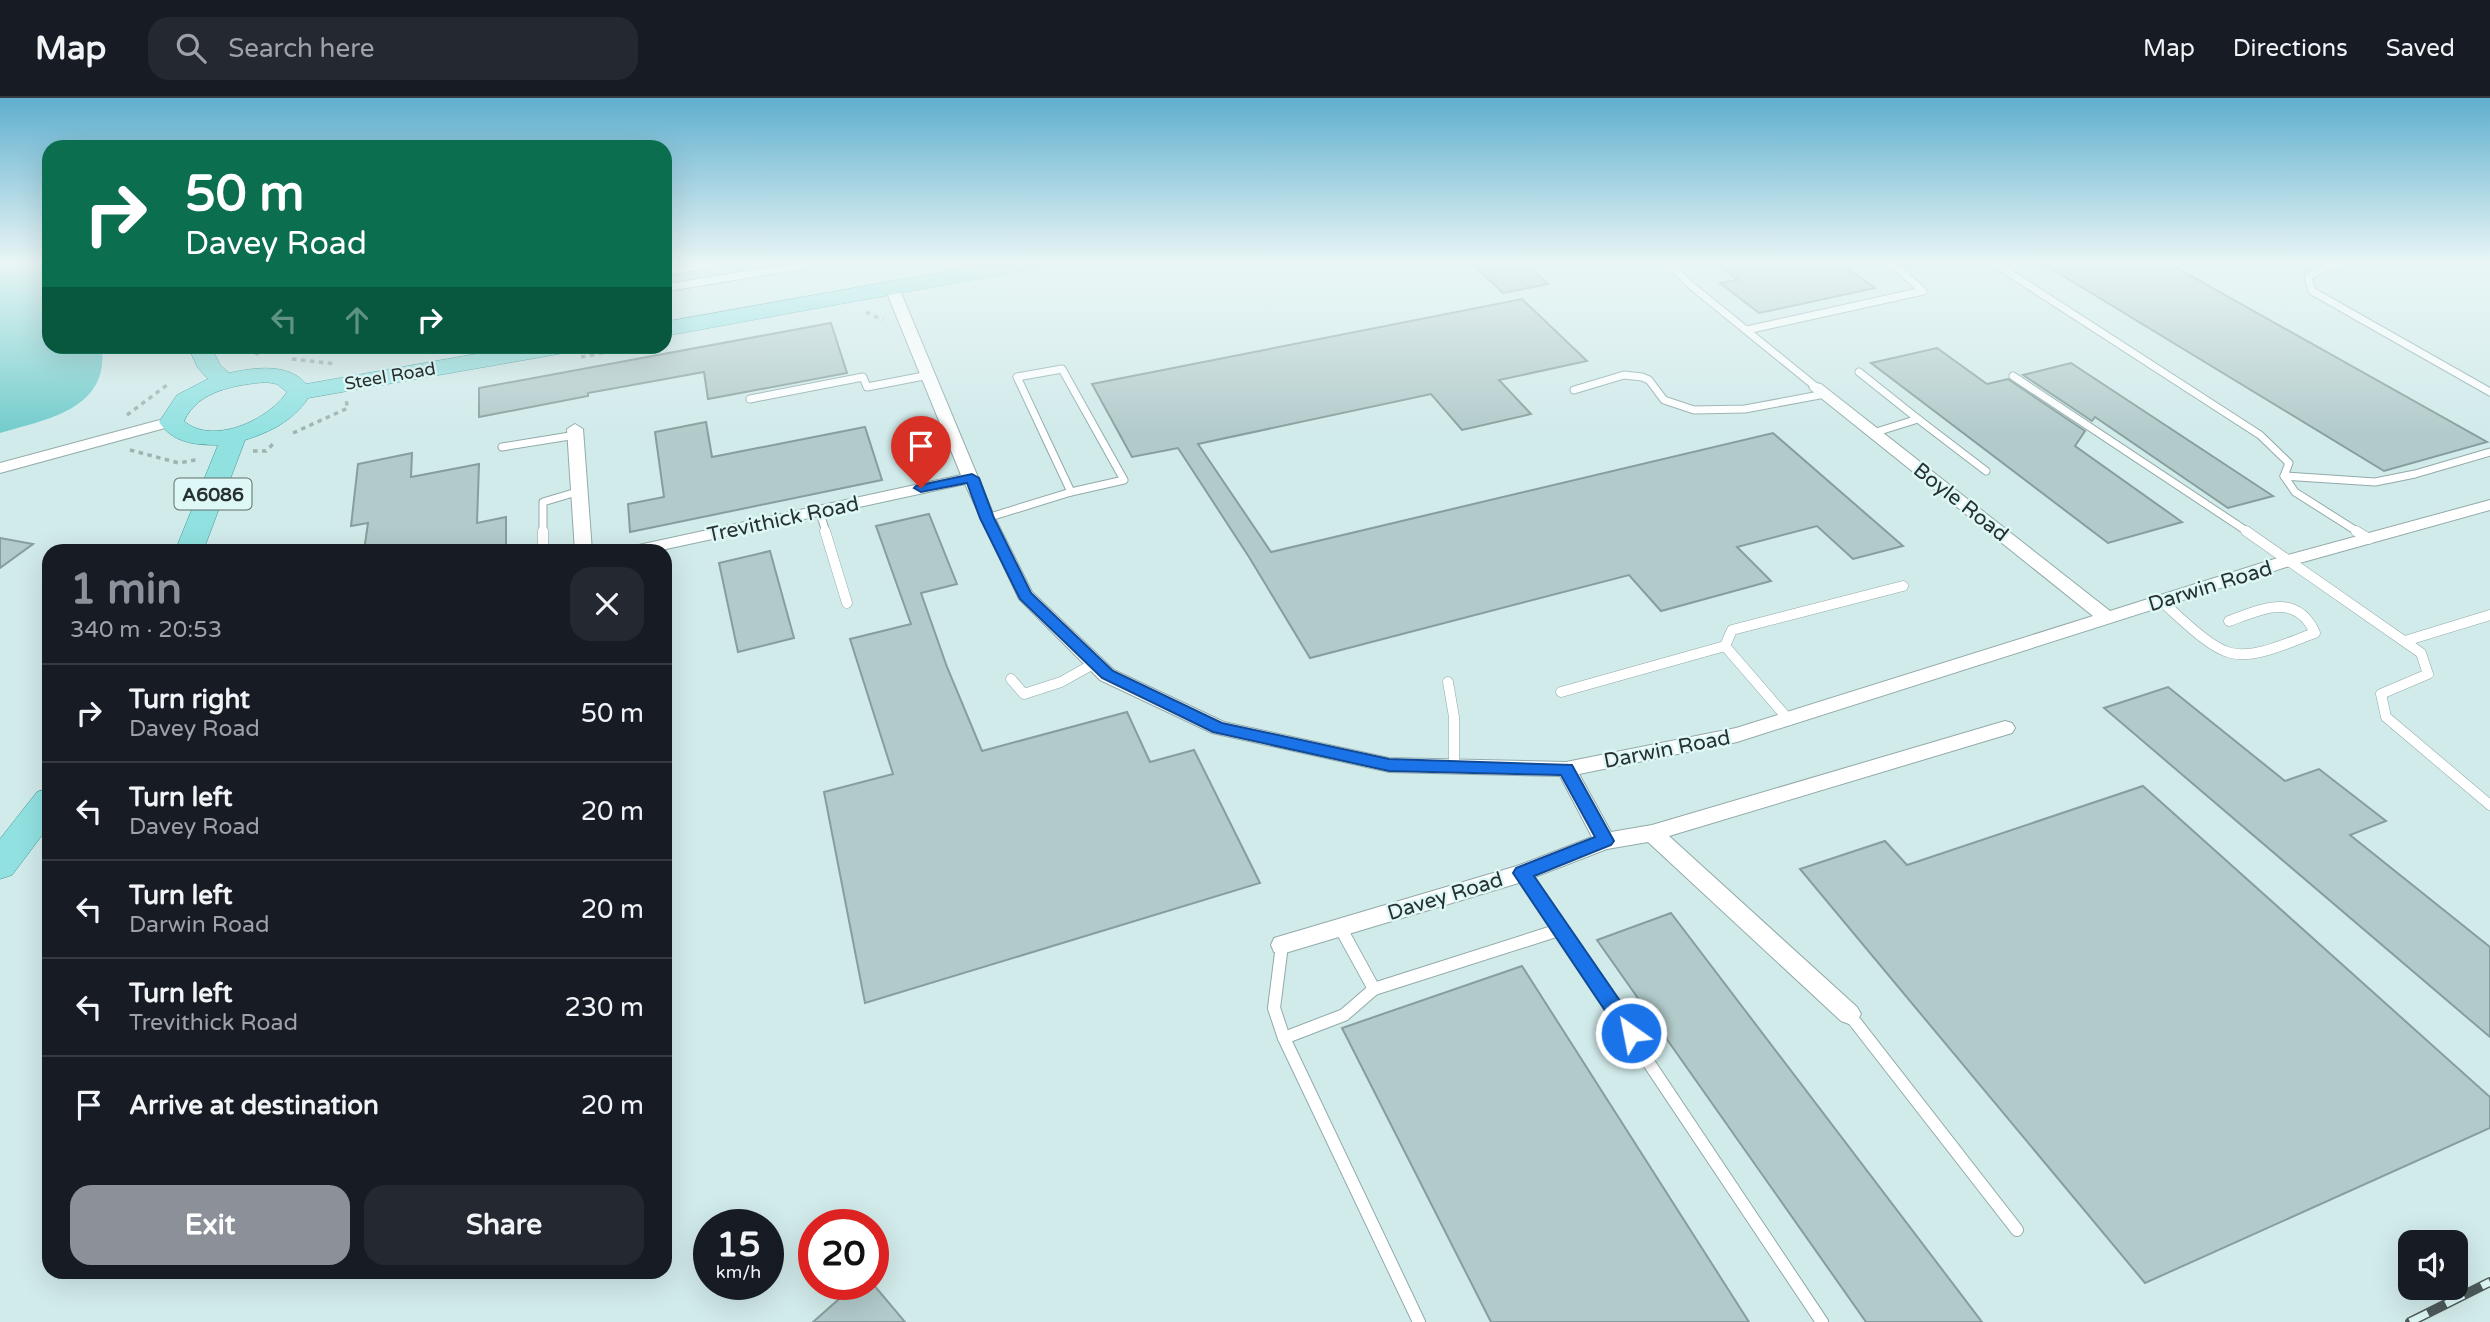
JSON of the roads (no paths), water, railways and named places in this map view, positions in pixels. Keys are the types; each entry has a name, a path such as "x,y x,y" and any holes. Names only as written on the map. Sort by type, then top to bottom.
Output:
{"main road":[{"path":"672,328 714,320"},
{"path":"204,354 217,374"},
{"name":"Steel Road","path":"299,392 518,354"},
{"path":"217,374 283,377 295,383 299,392 295,403 284,414 267,424 233,435 191,437 177,432 171,422 174,411 217,374"},
{"name":"A6086","path":"192,544 229,453 233,435"},
{"path":"0,865 42,810"}],"street":[{"name":"Darwin Road","path":"906,320 987,518 1025,595 1095,663 1107,674 1219,728 1389,765 1566,769 1737,735 2290,560 2490,505"},
{"name":"Boyle Road","path":"1820,391 2106,617"},
{"path":"0,468 171,422"},
{"path":"576,432 584,544"},
{"name":"Trevithick Road","path":"666,544 972,478"},
{"name":"Davey Road","path":"1282,945 1522,873 1605,841 1652,833 2005,728"},
{"path":"1566,769 1605,841"},
{"path":"1652,833 1849,1014"}],"lane":[{"path":"1735,320 1820,391"},
{"path":"1747,330 1790,320"},
{"path":"2082,320 2260,435 2289,463 2284,476"},
{"path":"2365,320 2490,392"},
{"path":"987,518 1071,492 1124,480 1062,369 1017,377 1071,492"},
{"path":"1859,372 1986,471"},
{"path":"1574,390 1624,375 1642,377 1648,380 1664,400 1694,410 1745,409 1820,391"},
{"path":"750,398 863,377 867,387 929,376"},
{"path":"2013,376 2290,560 2421,653 2428,674 2381,694 2386,716 2490,804"},
{"path":"1873,433 1918,419"},
{"path":"502,447 576,432"},
{"path":"2284,476 2375,482 2414,474 2490,452"},
{"path":"2284,476 2295,492 2369,539"},
{"path":"543,544 543,502 580,491"},
{"path":"819,510 847,603"},
{"path":"1725,646 1732,630 1903,586"},
{"path":"2161,601 2230,653 2261,650 2315,633 2311,620 2296,610 2277,606 2229,621"},
{"path":"2405,641 2490,615"},
{"path":"1561,692 1725,646"},
{"path":"1725,646 1789,720"},
{"path":"1011,679 1024,694 1045,690 1072,678 1095,663"},
{"path":"1448,682 1454,716 1454,766"},
{"path":"1522,873 1562,929 1822,1322"},
{"path":"1340,927 1374,989"},
{"path":"1284,1038 1341,1018 1362,1004 1374,989 1562,929"},
{"path":"1282,945 1273,1008 1284,1038 1419,1322"},
{"path":"1849,1014 2017,1230"}],"railway":[{"path":"2410,1322 2490,1282"}]}
